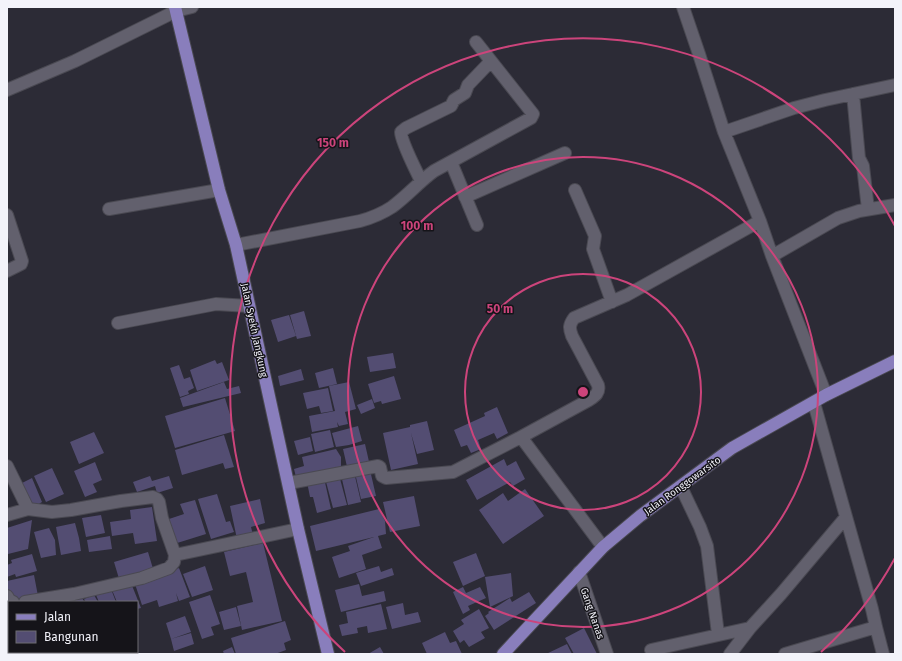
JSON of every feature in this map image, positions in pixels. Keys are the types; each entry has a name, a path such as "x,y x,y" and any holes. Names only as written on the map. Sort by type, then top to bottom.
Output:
{"main road":[{"name":"Jalan Syekh Jangkung","path":"175,9 219,190 236,246 298,528 328,654"},
{"name":"Jalan Ronggowarsito","path":"503,654 602,547 640,516 732,448 826,395 895,361"}],"street":[{"path":"7,90 75,61 175,9 192,7"},
{"path":"683,7 724,132 826,395"},
{"path":"236,246 369,218 392,207 421,181 434,172 532,118 533,116 476,42"},
{"path":"421,181 401,132 406,128 451,106 454,100 465,93 468,85 491,61"},
{"path":"724,132 794,108 895,85"},
{"path":"853,94 859,158 863,166 868,209"},
{"path":"465,197 565,153"},
{"path":"451,162 477,226"},
{"path":"109,209 219,190"},
{"path":"575,190 595,236 593,249 612,302"},
{"path":"772,256 834,220 859,211 895,205"},
{"path":"7,215 22,261 21,264 7,271"},
{"path":"289,483 378,466 380,467 382,476 386,478 453,472 589,400 598,393 599,389 570,328 574,318 627,295 760,222"},
{"path":"118,323 216,304 249,306"},
{"path":"814,402 872,609 883,654"},
{"path":"521,437 602,547"},
{"path":"7,466 28,510"},
{"path":"681,486 707,546 718,634"},
{"path":"7,515 28,510 52,512 65,511 153,497 159,502 164,524 175,555 174,562 169,568 142,578 74,594 31,601"},
{"path":"730,654 750,628 781,594 846,516"},
{"path":"175,555 298,528"},
{"name":"Gang Nanas","path":"579,572 607,654"},
{"path":"785,654 876,627"},
{"path":"651,650 750,628"}],"building":[{"path":"304,311 311,336 297,339 290,315"},
{"path":"289,315 296,336 278,342 271,320"},
{"path":"393,353 396,368 370,372 367,357"},
{"path":"215,360 217,364 222,362 229,380 197,391 190,370"},
{"path":"179,365 184,379 190,377 194,388 188,391 189,394 180,397 170,368"},
{"path":"333,368 337,384 319,388 315,373"},
{"path":"301,369 304,380 280,386 278,376"},
{"path":"394,376 401,399 382,404 381,401 374,403 368,384"},
{"path":"224,382 227,389 239,386 241,393 183,407 180,398"},
{"path":"349,382 356,409 345,412 348,424 339,426 337,422 338,427 312,432 309,416 335,411 329,386"},
{"path":"328,388 333,411 321,413 319,406 307,409 303,393"},
{"path":"225,398 235,431 175,448 165,416"},
{"path":"372,399 375,408 361,414 357,405"},
{"path":"497,407 508,433 497,439 494,433 478,440 481,449 471,453 467,445 461,447 454,430 485,416 484,413"},
{"path":"427,421 434,450 417,454 411,433 418,464 391,470 383,433 410,427 410,425"},
{"path":"358,426 362,441 336,447 332,433"},
{"path":"330,430 334,447 315,452 311,434"},
{"path":"94,432 104,453 79,464 70,442"},
{"path":"224,435 234,467 225,469 223,463 182,475 175,450"},
{"path":"310,437 313,451 298,455 294,441"},
{"path":"365,444 370,466 348,471 343,449"},
{"path":"336,449 341,457 341,470 297,481 294,469 304,466 302,457"},
{"path":"504,459 507,466 516,461 525,479 513,486 510,482 477,500 466,480"},
{"path":"95,462 102,480 93,484 97,492 85,497 74,471"},
{"path":"52,468 64,494 46,502 34,476"},
{"path":"370,470 376,496 361,499 355,473"},
{"path":"354,472 361,502 348,505 341,475"},
{"path":"339,475 347,505 333,508 325,478"},
{"path":"150,476 152,481 169,476 173,488 157,493 155,486 137,492 133,482"},
{"path":"32,478 42,502 29,510 18,485"},
{"path":"324,478 331,509 317,513 313,497 310,497 307,482"},
{"path":"525,489 544,516 503,544 479,510 503,493 508,501"},
{"path":"217,494 226,522 230,521 234,532 211,539 198,499"},
{"path":"414,496 420,526 390,532 383,502"},
{"path":"260,499 265,523 251,527 253,535 237,539 230,506"},
{"path":"195,500 206,534 174,544 166,520 184,514 180,504"},
{"path":"152,507 157,541 135,544 133,533 112,536 110,522 131,519 130,510"},
{"path":"379,509 385,521 386,534 378,536 382,548 362,555 366,569 339,578 332,557 350,551 348,546 374,537 316,551 310,526"},
{"path":"101,515 105,533 86,537 82,518"},
{"path":"32,520 28,549 8,554 7,528"},
{"path":"75,523 81,551 61,555 56,527"},
{"path":"49,528 55,540 56,555 41,558 34,532"},
{"path":"110,536 112,549 89,552 87,540"},
{"path":"263,543 282,621 242,630 237,606 253,602 246,572 230,576 224,552"},
{"path":"148,552 154,572 120,582 114,562"},
{"path":"476,553 485,576 463,586 453,562"},
{"path":"32,554 37,571 16,577 15,574 7,577 7,565 12,563 11,560"},
{"path":"205,566 213,590 192,597 183,574"},
{"path":"379,566 381,572 392,568 394,575 361,586 356,573"},
{"path":"179,568 190,597 179,601 176,593 178,601 159,607 157,600 142,605 135,584"},
{"path":"511,573 513,596 490,607 485,577"},
{"path":"34,575 38,596 11,601 7,581"},
{"path":"131,583 141,608 138,609 138,601 117,601 112,590"},
{"path":"359,584 362,596 384,591 386,601 341,612 335,590"},
{"path":"463,587 466,593 480,587 486,598 468,606 470,610 463,614 453,592"},
{"path":"111,589 116,601 99,601 96,595"},
{"path":"529,592 536,603 494,630 485,616 489,613 488,612 510,598 512,602"},
{"path":"94,595 97,601 85,601 84,599"},
{"path":"210,595 220,624 211,627 214,635 202,639 189,602"},
{"path":"82,597 84,601 73,601"},
{"path":"403,603 405,615 418,612 421,622 392,629 386,607"},
{"path":"381,604 387,629 368,633 367,626 357,628 358,633 342,636 339,625 348,623 346,612"},
{"path":"236,607 241,626 224,630 219,612"},
{"path":"479,609 489,628 481,632 485,638 469,647 464,640 460,643 453,631 464,624 461,620"},
{"path":"185,616 191,632 171,639 166,623"},
{"path":"285,621 291,640 284,643 286,650 275,654 236,654 231,638"},
{"path":"584,628 597,654 574,654 565,638"},
{"path":"445,632 450,643 456,641 462,654 427,654 422,643"},
{"path":"191,633 194,644 174,651 171,639"},
{"path":"567,644 572,654 546,654"},
{"path":"232,647 235,654 224,654 223,651"},
{"path":"380,647 384,654 368,654"},
{"path":"90,653 102,653 100,654"}]}
